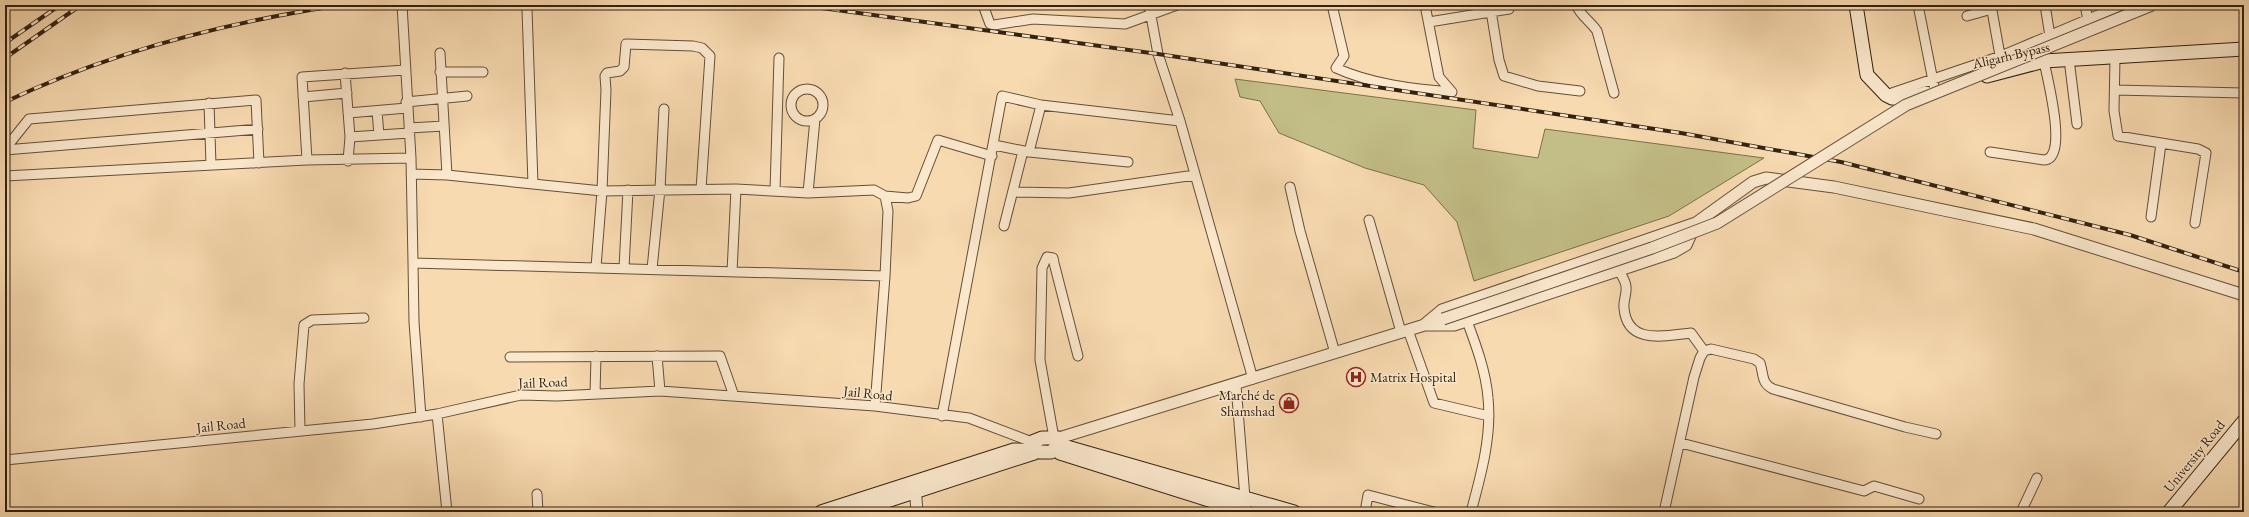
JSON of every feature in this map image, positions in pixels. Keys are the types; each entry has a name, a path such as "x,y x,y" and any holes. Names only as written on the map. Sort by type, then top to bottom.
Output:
{"main road":[{"name":"Aligarh Bypass","path":"1856,5 1867,75 1886,95 1905,99 1933,86 2044,61 2244,49"},
{"name":"University Road","path":"2169,512 2244,420"},
{"path":"853,512 1014,450 1033,447 1042,438 1248,512"},
{"path":"1057,443 1294,512"},
{"path":"821,512 915,487"}],"street":[{"path":"402,5 411,158 414,322 421,417"},
{"path":"984,5 988,20 990,24 994,25 1033,19 1125,24 1150,10 1177,5"},
{"path":"1332,5 1344,56 1336,68 1357,78 1426,90 1452,92 1439,77 1425,5"},
{"path":"1429,22 1510,9 1508,5"},
{"path":"1576,5 1582,16 1592,23 1597,31 1614,93"},
{"path":"1918,5 1933,86 2118,6"},
{"path":"2045,5 2050,36"},
{"path":"2085,5 2088,20"},
{"path":"1078,356 1053,258 1047,257 1042,268 1040,360 1057,443 1443,319 1652,248 1717,223 1906,105 2152,5"},
{"path":"1967,16 1991,7 2003,71"},
{"path":"527,9 533,184"},
{"path":"1150,10 1158,54 1180,121 1253,379"},
{"path":"1491,11 1499,60 1504,76 1538,86 1580,91"},
{"path":"596,267 602,191 606,90 605,76 607,73 620,71 624,67 626,44 693,46 702,48 710,56 701,189"},
{"path":"440,53 447,175"},
{"path":"2115,57 2114,112 2118,136 2198,149 2206,153 2195,223"},
{"path":"775,191 779,58"},
{"path":"2069,59 2077,124"},
{"path":"1990,152 2044,160 2050,160 2054,156 2056,133 2054,106 2044,61"},
{"path":"307,160 302,77 406,70"},
{"path":"440,72 483,72"},
{"path":"345,73 350,137 348,160"},
{"path":"2115,90 2244,93"},
{"path":"303,97 346,93"},
{"path":"348,113 377,111 442,99 468,96"},
{"path":"942,416 962,302 992,156 1002,96 1041,105 1180,121"},
{"path":"5,149 29,119 256,100 259,163"},
{"path":"208,103 211,165"},
{"path":"1004,226 1012,192 1041,105"},
{"path":"652,269 660,189 664,109"},
{"path":"377,111 378,135"},
{"path":"808,193 815,119"},
{"path":"350,137 378,135 444,126"},
{"path":"5,149 258,129"},
{"path":"411,174 447,175 602,191 736,189 808,193 874,190 885,196 908,198 916,196 938,140 992,156"},
{"path":"2151,217 2161,144"},
{"path":"994,145 1026,151 1128,162"},
{"path":"5,176 307,160 411,158"},
{"path":"1012,192 1069,193 1195,175"},
{"path":"1424,325 1442,310 1696,223 1753,182 1766,178 1834,187 2034,229 2244,295"},
{"path":"1290,187 1300,232 1335,353"},
{"path":"732,272 736,189"},
{"path":"624,268 628,190"},
{"path":"874,406 885,276 888,211 885,196"},
{"path":"1369,220 1404,331 1434,403 1489,416"},
{"path":"1424,325 1454,326 1674,252 1686,244 1696,223"},
{"path":"413,263 885,276"},
{"path":"1619,270 1626,286 1624,307 1627,323 1639,333 1656,338 1690,333 1704,351"},
{"path":"300,431 299,384 304,325 312,320 364,318"},
{"path":"1468,321 1477,349 1485,383 1489,416 1483,468 1471,512"},
{"path":"1664,512 1681,443 1694,377 1700,358 1704,351 1711,349 1754,359 1760,363 1763,380 1766,385 1773,389 1905,427 1936,434"},
{"path":"595,394 596,356"},
{"path":"657,356 660,391"},
{"path":"510,357 720,356 734,396"},
{"path":"1236,385 1245,498"},
{"name":"Jail Road","path":"5,460 300,431 421,417 521,395 660,391 874,406 942,416 969,418 1033,447"},
{"path":"437,414 447,512"},
{"path":"1681,443 1864,491 1874,486 1919,499"},
{"path":"2021,512 2036,478"},
{"path":"915,487 917,512"},
{"path":"537,494 538,512"},
{"path":"1365,512 1368,495 1434,512"}],"shaded area":[{"path":"1235,79 1476,110 1473,148 1538,158 1545,129 1764,158 1669,216 1474,281 1457,222 1424,185 1365,168 1279,133 1260,101 1240,97"}],"railway":[{"path":"5,43 60,5"},
{"path":"5,58 81,5"},
{"path":"5,102 86,68 170,41 256,20 342,5"},
{"path":"800,5 1158,54 1681,133 1841,162 2130,235 2244,272"}],"place":[{"name":"Matrix Hospital","path":"1356,377"},
{"name":"Marché de Shamshad","path":"1289,403"}]}
